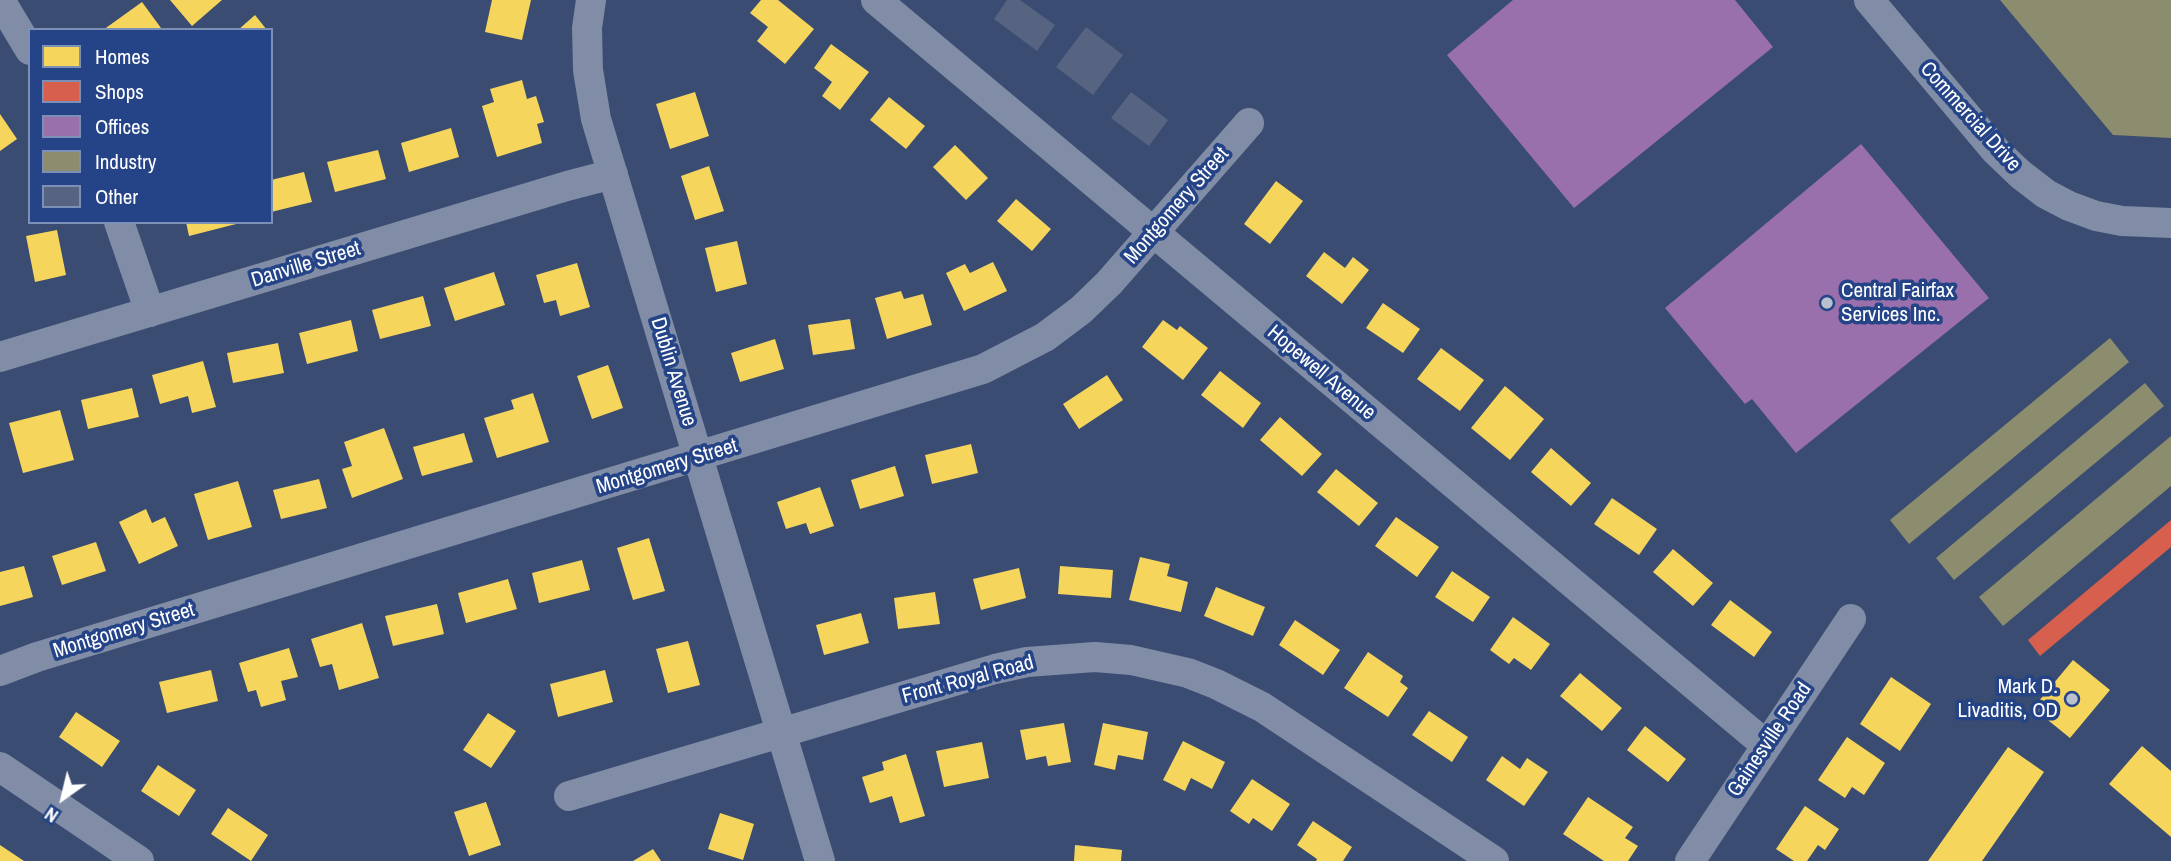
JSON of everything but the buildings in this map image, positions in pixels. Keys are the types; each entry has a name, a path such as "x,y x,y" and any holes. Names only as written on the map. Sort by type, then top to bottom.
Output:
{"street":[{"name":"Dublin Avenue","path":"591,0 587,29 588,70 596,119 820,861"},
{"name":"Hopewell Avenue","path":"876,0 1766,745"},
{"name":"Commercial Drive","path":"1869,0 1996,151 2046,194 2068,206 2096,216 2122,221 2171,223"},
{"path":"8,6 28,46"},
{"name":"Montgomery Street","path":"0,671 37,657 943,383 1010,357 1045,337 1081,310 1154,233 1249,123"},
{"name":"Danville Street","path":"0,357 613,174"},
{"path":"119,224 150,312"},
{"name":"Gainesville Road","path":"1690,861 1851,619"},
{"name":"Front Royal Road","path":"569,796 995,669 1027,662 1076,657 1131,660 1188,673 1262,707 1494,861"},
{"path":"0,767 139,861"}],"place":[{"name":"Central Fairfax Services Inc.","path":"1827,303"},
{"name":"Mark D. Livaditis, OD","path":"2072,699"}]}
